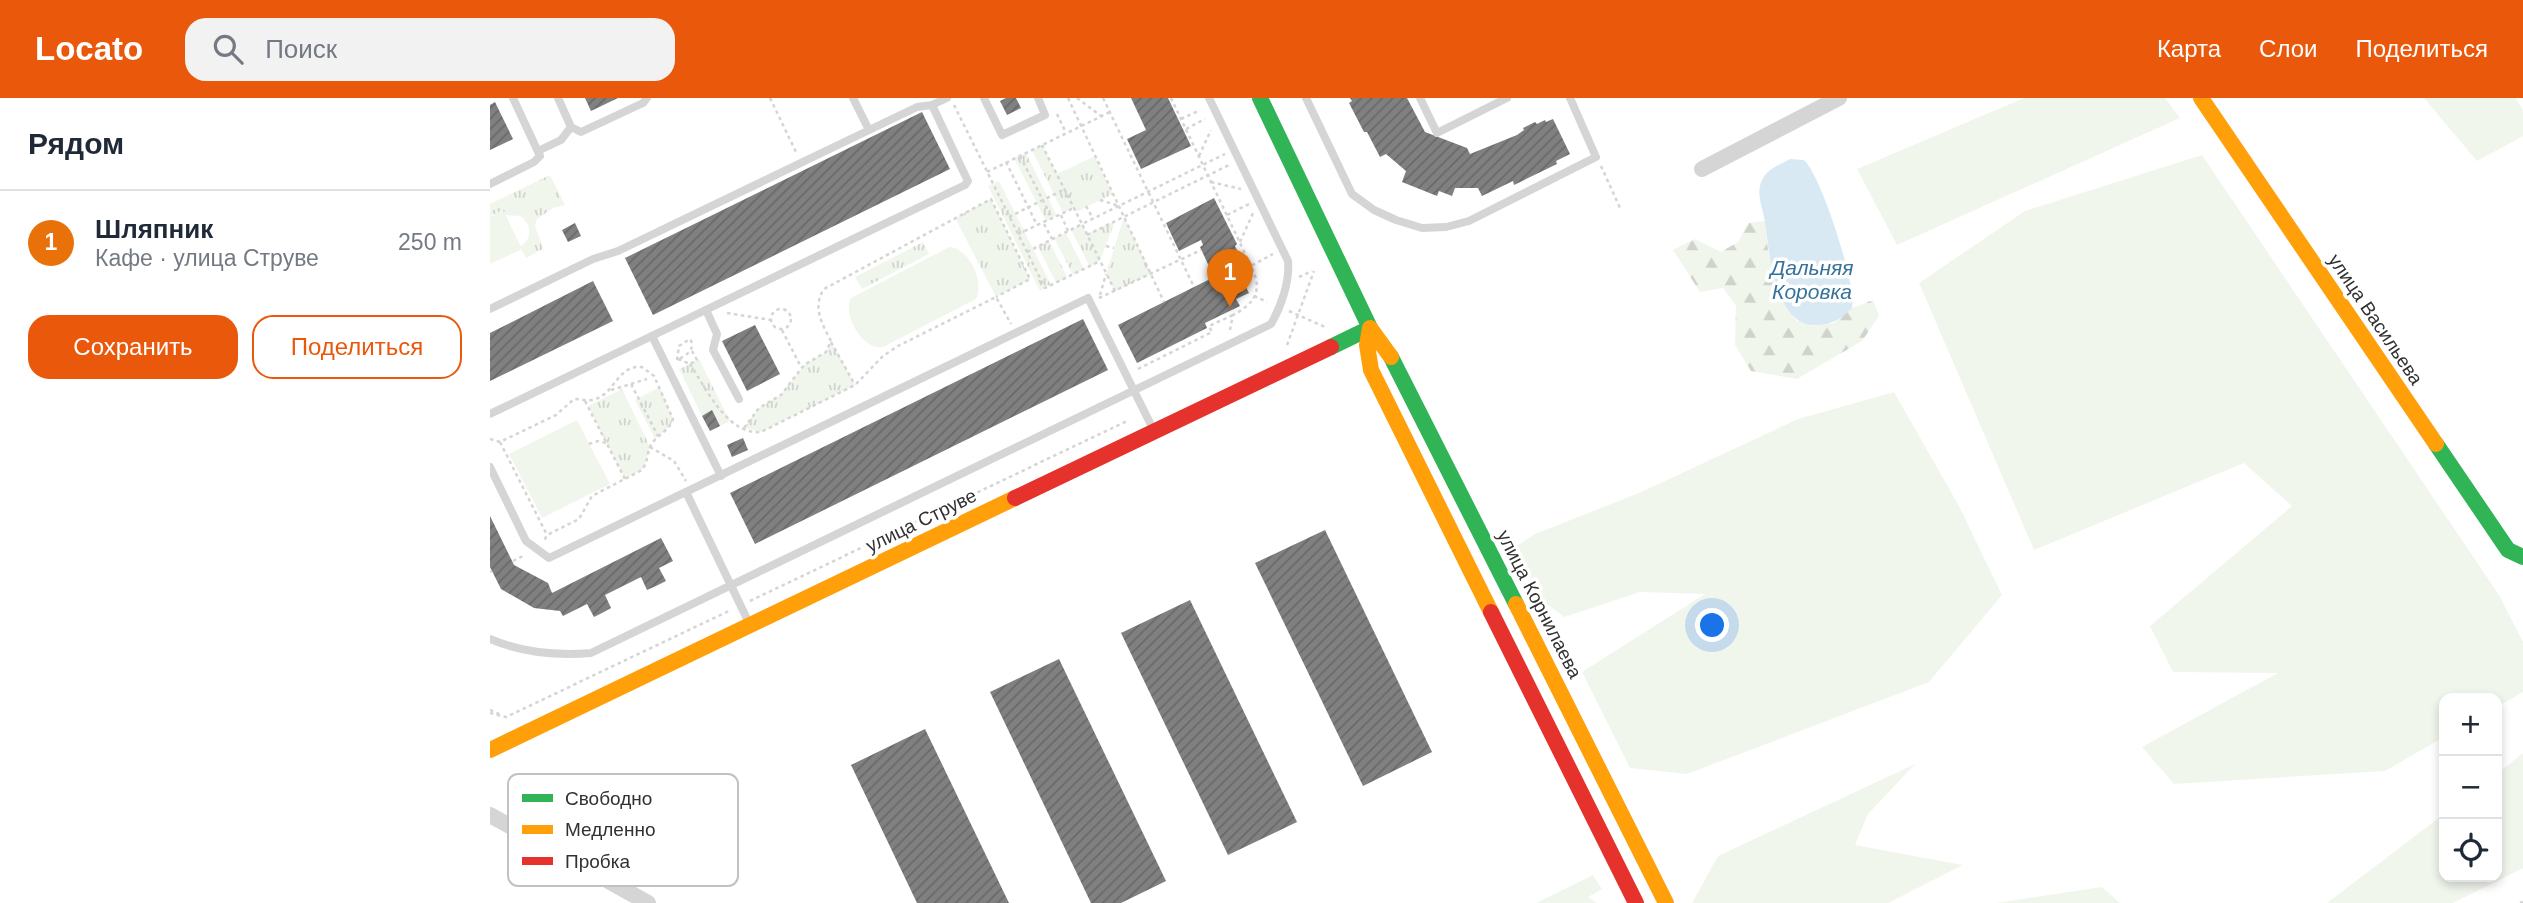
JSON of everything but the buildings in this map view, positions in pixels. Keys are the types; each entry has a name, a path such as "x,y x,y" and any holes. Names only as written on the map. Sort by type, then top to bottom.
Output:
{"street":[{"name":"улица Корнилаева","path":"1259,98 1370,328 1392,360 1666,903"},
{"path":"1702,169 1839,98"},
{"name":"улица Васильева","path":"2201,98 2508,550 2523,557"},
{"name":"улица Корнилаева","path":"1370,328 1367,345 1371,370 1636,903"},
{"name":"улица Струве","path":"490,750 1370,328"},
{"path":"490,815 508,825"},
{"path":"617,886 648,903"}],"lane":[{"path":"490,184 538,160 538,150 513,98"},
{"path":"558,98 571,127 581,132 643,103 647,98"},
{"path":"853,98 869,130"},
{"path":"490,309 593,259 618,251 917,107 932,105 948,98"},
{"path":"984,98 1002,135 1045,115 1038,98"},
{"path":"1306,98 1352,194 1385,215 1422,228 1446,227 1469,221 1596,157 1570,98"},
{"path":"1420,98 1437,133 1507,98"},
{"path":"490,639 509,647 538,653 591,653 1272,324 1289,271 1282,249 1210,101"},
{"path":"490,414 965,185 968,181 932,105"},
{"path":"538,150 561,140 571,127"},
{"path":"490,467 526,541 549,558 1088,298 1154,431"},
{"path":"706,310 717,334 713,350 739,399"},
{"path":"652,336 720,475"},
{"path":"689,491 751,625"}],"path":[{"path":"770,98 801,163"},
{"path":"948,98 1045,288 1100,261"},
{"path":"1068,98 1164,302"},
{"path":"1077,98 1101,116"},
{"path":"1103,98 1194,287"},
{"path":"1126,374 1212,332 1209,326 1247,307 1253,300 1257,285 1240,242 1171,98"},
{"path":"1181,120 1210,101"},
{"path":"1056,110 1066,133"},
{"path":"987,172 1110,112"},
{"path":"1186,129 1217,115"},
{"path":"1199,156 1217,115"},
{"path":"1042,145 1115,291"},
{"path":"1027,252 1234,149"},
{"path":"1020,156 1052,218"},
{"path":"1596,157 1620,208"},
{"path":"1087,235 1239,160"},
{"path":"1006,162 1037,225"},
{"path":"1211,182 1257,197"},
{"path":"1009,217 1065,189"},
{"path":"1227,215 1257,197"},
{"path":"1240,242 1257,197"},
{"path":"678,359 690,364 730,421 761,432 855,385 890,351 1030,279 991,200 829,284 821,294 818,307 821,322 855,385"},
{"path":"1100,200 1119,206"},
{"path":"1086,206 1093,219"},
{"path":"1018,234 1074,208"},
{"path":"1060,214 1068,231"},
{"path":"1043,222 1052,239"},
{"path":"1106,246 1114,248"},
{"path":"1251,266 1282,249"},
{"path":"1090,302 1201,250"},
{"path":"1300,339 1287,345 1314,271"},
{"path":"1099,298 1106,274"},
{"path":"996,297 1016,333"},
{"path":"771,320 776,311 782,309 788,313 789,324 781,329"},
{"path":"706,310 771,320"},
{"path":"1226,347 1233,315"},
{"path":"771,320 774,326 781,329 801,367"},
{"path":"1325,327 1331,324"},
{"path":"678,359 677,351 683,342 690,339 691,349 697,360 690,364"},
{"path":"744,428 759,408 781,395 801,367 822,355 831,341"},
{"path":"666,365 685,356 691,349"},
{"path":"513,561 537,550 547,535 579,519 592,496 644,468 650,447 670,426 672,415 649,370 642,367 622,372 611,390"},
{"path":"490,439 500,442 556,415 574,399 593,400 611,390 647,379"},
{"path":"631,384 658,436"},
{"path":"585,400 625,480"},
{"path":"490,711 506,716 1145,413"},
{"path":"500,442 547,535"},
{"path":"589,444 606,443"},
{"path":"650,447 677,464 689,491"}],"green space":[{"path":"2024,98 2165,98 2180,118 1897,245 1857,169"},
{"path":"2424,98 2516,98 2523,110 2523,136 2477,161"},
{"path":"1042,145 1057,174 1095,156 1113,194 1076,212 1073,208 1063,213 1032,150"},
{"path":"1026,153 1057,216 1046,221 1014,158"},
{"path":"2202,155 2499,595 2523,642 2523,692 2502,704 2502,693 2439,693 2439,740 2385,771 2174,784 2142,747 2278,673 2173,672 2150,626 2292,506 2244,463 2034,550 1919,283 2025,211"},
{"path":"550,175 565,205 553,208 537,219 535,226 543,249 526,258 520,247 529,235 527,223 520,216 505,215 503,210 490,216 490,204"},
{"path":"999,181 1051,285 1040,291 988,186"},
{"path":"991,199 1030,279 996,297 955,218"},
{"path":"503,210 522,249 490,264 490,217"},
{"path":"1124,217 1151,274 1115,291 1106,274"},
{"path":"1115,221 1100,261 1090,267 1071,230 1082,224 1087,234"},
{"path":"1765,221 1768,250 1785,307 1797,321 1813,326 1834,323 1852,308 1873,300 1879,316 1862,341 1797,379 1751,371 1735,345 1736,306 1723,288 1700,292 1673,250 1695,239 1721,252 1738,242 1748,223"},
{"path":"1066,233 1084,269 1073,275 1054,238"},
{"path":"1049,241 1067,277 1056,283 1038,247"},
{"path":"923,242 929,254 862,289 855,277"},
{"path":"949,247 969,259 977,275 976,299 883,347 875,347 861,337 849,313 851,298"},
{"path":"831,341 855,385 761,432 744,428 759,408 781,395 804,365 826,352"},
{"path":"699,359 730,421 720,426 712,411 702,416 679,369"},
{"path":"660,387 673,419 670,426 655,439 635,400"},
{"path":"622,389 650,447 644,468 625,479 588,406"},
{"path":"1894,392 1959,506 2002,595 1929,682 1687,774 1630,768 1582,672 1705,594 1640,592 1564,617 1538,597 1518,545 1535,534 1639,493 1798,419"},
{"path":"577,420 610,484 542,518 509,454"},
{"path":"2523,753 2523,868 2502,878 2502,819 2502,770"},
{"path":"1915,764 1868,814 1855,845 1963,865 1888,903 1692,903 1718,856"},
{"path":"2439,818 2439,882 2495,882 2453,903 2327,903"},
{"path":"1593,875 1602,889 1588,897 1597,903 1536,903"},
{"path":"2102,887 2120,903 1996,903"}],"water":[{"name":"Дальняя Коровка","path":"1790,159 1804,160 1819,186 1836,231 1849,278 1852,308 1837,320 1820,325 1805,323 1793,316 1777,288 1772,271 1759,190 1768,172"}],"traffic: fast":[{"path":"1260,98 1370,328 1331,347"},
{"path":"1391,357 1516,604"},
{"path":"2436,444 2508,550 2523,557"}],"traffic: slow":[{"path":"2201,98 2436,444"},
{"path":"1391,357 1370,328 1367,345 1371,370 1491,612"},
{"path":"490,750 1015,498"},
{"path":"1516,604 1666,903"}],"traffic: jam":[{"path":"1015,498 1331,347"},
{"path":"1491,612 1636,903"}],"place":[{"name":"Шляпник","path":"1230,307"}]}
